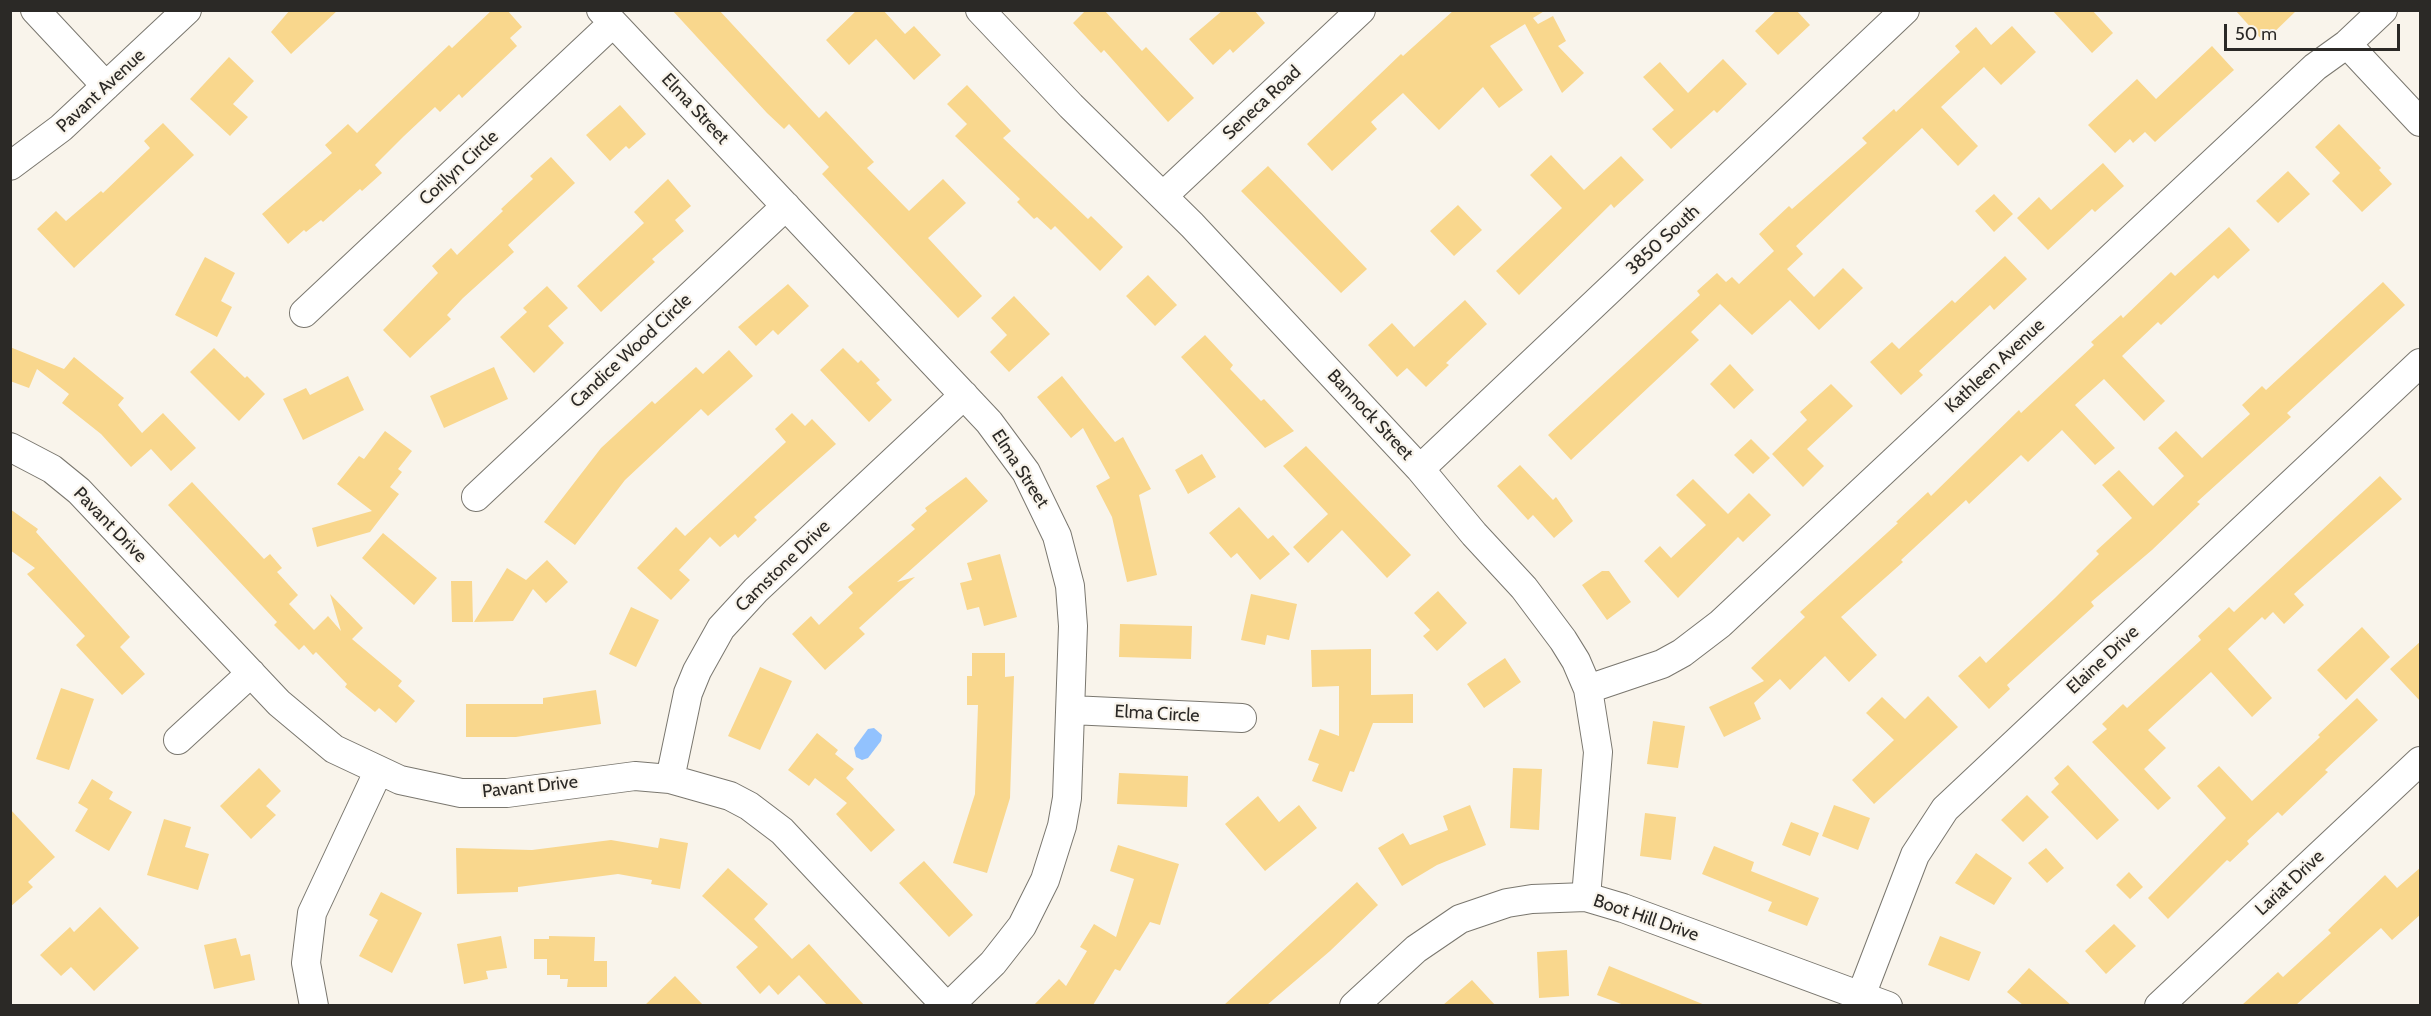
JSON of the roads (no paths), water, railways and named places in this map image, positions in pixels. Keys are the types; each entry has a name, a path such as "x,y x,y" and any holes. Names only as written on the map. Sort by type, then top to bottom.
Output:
{"street":[{"path":"35,10 106,86"},
{"name":"Pavant Avenue","path":"10,166 37,148 187,10"},
{"name":"Bannock Street","path":"980,10 1071,106 1163,196 1420,469 1546,616 1576,661 1588,689 1597,733 1599,772 1586,897"},
{"name":"Seneca Road","path":"1163,196 1361,10"},
{"name":"3850 South","path":"1420,469 1905,10"},
{"name":"Kathleen Avenue","path":"1588,689 1651,669 1702,639 2315,67 2347,44 2383,10"},
{"name":"Elma Street","path":"607,17 964,395 1015,455 1037,492 1057,536 1072,606 1067,798 1056,853 1022,926 1007,946 947,1005"},
{"name":"Corilyn Circle","path":"304,313 607,17"},
{"path":"2347,44 2421,122"},
{"name":"Candice Wood Circle","path":"476,497 786,206"},
{"name":"Elaine Drive","path":"1859,1000 1915,855 1945,809 2421,363"},
{"name":"Camstone Drive","path":"670,779 688,693 697,671 722,628 756,590 964,395"},
{"name":"Pavant Drive","path":"10,447 52,469 79,491 279,703 314,735 334,749 378,772 421,786 461,793 507,793 635,776 670,779 730,796 767,818 795,844 947,1005"},
{"path":"178,740 251,673"},
{"name":"Elma Circle","path":"1071,710 1242,718"},
{"name":"Lariat Drive","path":"2159,1005 2421,761"},
{"path":"314,1005 306,963 312,913 378,772"},
{"name":"Boot Hill Drive","path":"1354,1005 1416,949 1460,919 1508,903 1532,899 1586,897 1623,908 1859,1000 1888,1005"}],"water":[{"path":"874,728 882,735 881,741 868,758 862,760 856,757 854,748 868,729"}]}
